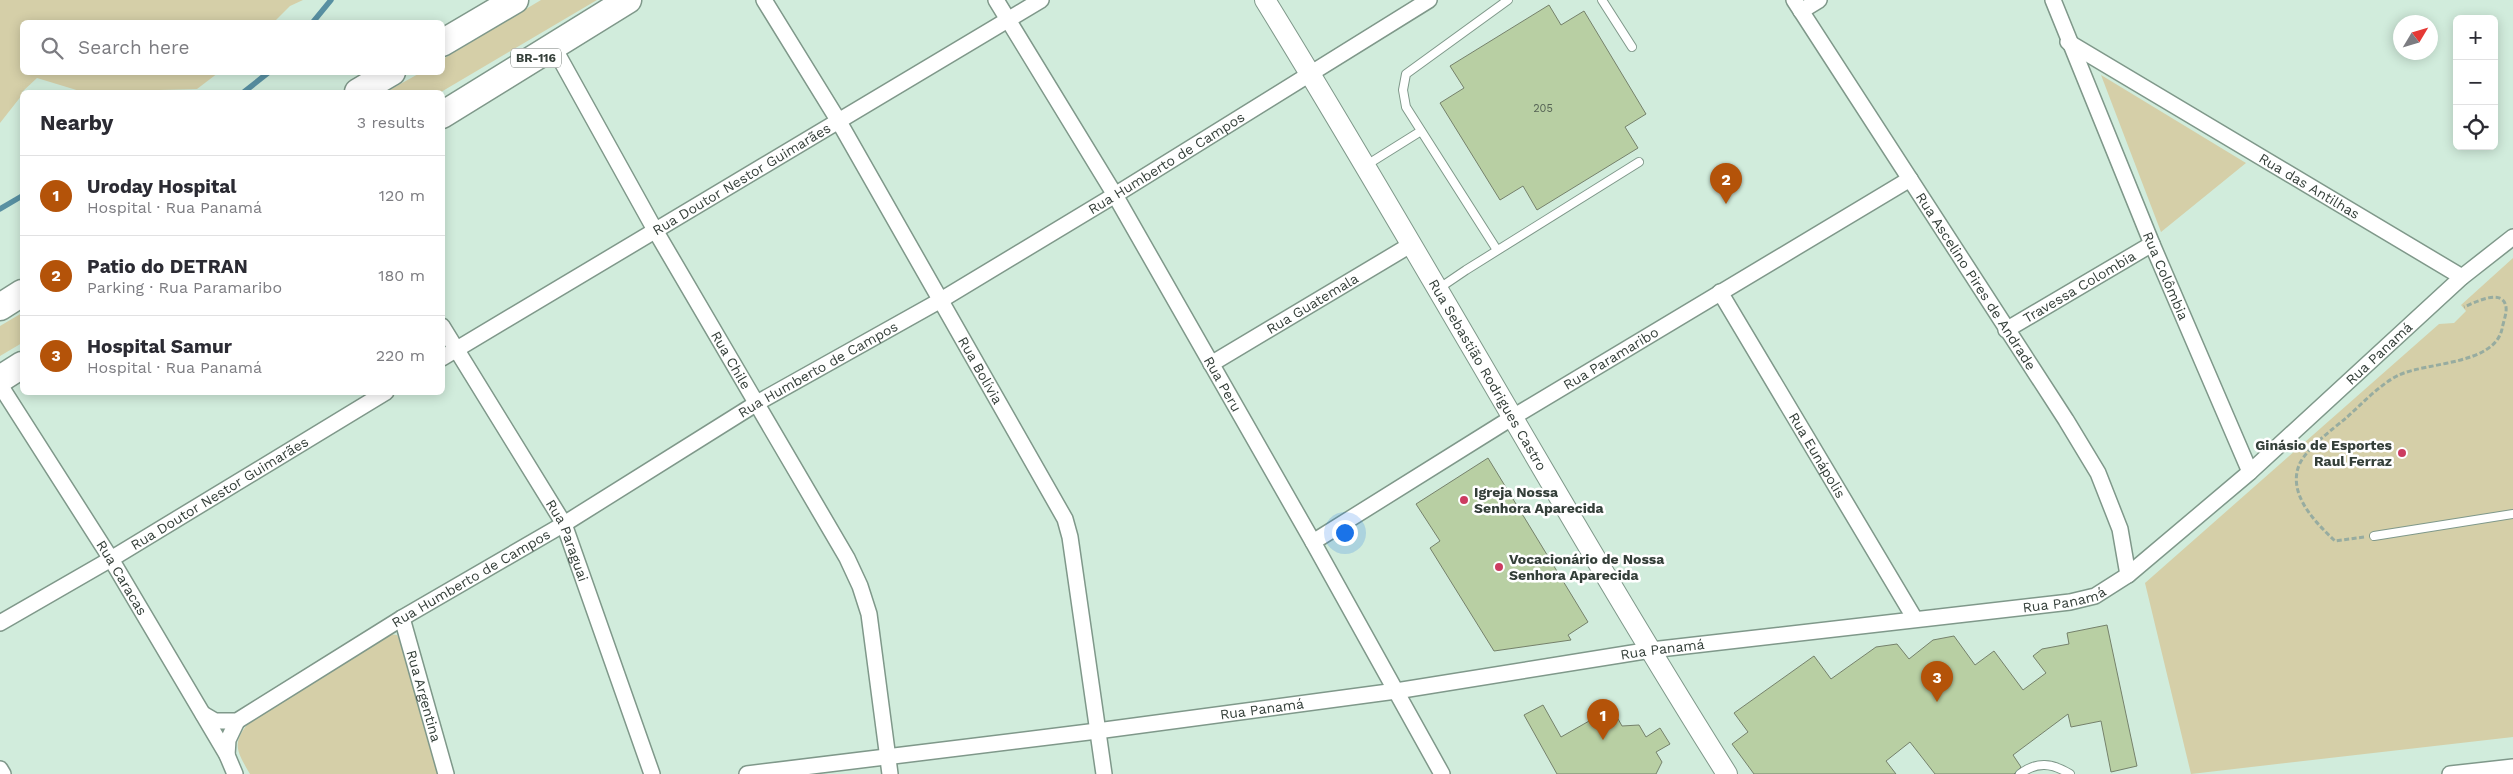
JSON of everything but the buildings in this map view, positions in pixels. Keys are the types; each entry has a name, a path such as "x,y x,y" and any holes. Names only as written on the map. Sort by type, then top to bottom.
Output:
{"highway":[{"path":"445,41 515,0"},
{"name":"BR-116","path":"445,112 628,0"},
{"path":"361,90 387,75"},
{"path":"0,307 20,294"},
{"path":"0,379 20,366"}],"street":[{"name":"Rua Bolívia","path":"764,0 838,120 1064,519 1070,537 1104,774"},
{"name":"Rua Peru","path":"996,0 1115,195 1313,542 1442,774"},
{"name":"Rua Doutor Nestor Guimarães","path":"445,356 1041,0"},
{"name":"Rua Sebastião Rodrigues Castro","path":"1265,0 1412,244 1650,650 1727,774"},
{"name":"Rua Humberto de Campos","path":"237,721 402,618 564,524 757,403 941,300 1115,195 1429,0"},
{"path":"1798,5 1819,0"},
{"path":"2052,0 2082,78 2101,62"},
{"name":"Rua Ascelino Pires de Andrade","path":"1798,5 2098,473 2120,529 2128,575"},
{"name":"Rua das Antilhas","path":"2068,42 2462,276"},
{"name":"Rua Chile","path":"553,46 655,230 757,403 860,586 869,614 890,774"},
{"name":"Rua Colômbia","path":"2082,78 2250,472"},
{"name":"Rua Paramaribo","path":"1313,542 1512,417 1910,179"},
{"path":"2462,276 2513,237"},
{"name":"Rua Guatemala","path":"1211,364 1412,244"},
{"name":"Travessa Colombia","path":"2006,330 2152,244"},
{"name":"Rua Panamá","path":"747,774 887,755 1098,731 1396,691 1650,650 2070,602 2095,596 2128,575 2250,472 2462,276"},
{"name":"Rua Eunápolis","path":"1720,292 1915,619"},
{"name":"Rua Paraguai","path":"445,331 564,524 652,774"},
{"name":"Rua Caracas","path":"0,385 111,559 227,755 235,774"},
{"name":"Rua Doutor Nestor Guimarães","path":"0,623 111,559 381,395"},
{"name":"Rua Argentina","path":"402,618 446,774"},
{"path":"203,714 215,721 237,721 230,735 227,755"},
{"path":"2450,774 2513,767"},
{"path":"0,769 3,774"}],"lane":[{"path":"1497,250 1406,107 1403,90 1406,74 1508,0"},
{"path":"1602,0 1632,47"},
{"path":"1365,166 1421,131"},
{"path":"1438,289 1639,162"},
{"path":"2374,536 2513,514"},
{"path":"2020,774 2039,764 2054,765 2070,774"}],"path":[{"path":"2374,536 2335,541 2321,528 2309,515 2302,500 2296,480 2300,463 2339,424 2399,376 2490,349 2501,334 2506,308 2504,301 2498,297 2491,297 2464,308"}],"shaded area":[{"path":"0,0 303,0 290,6 276,20 20,20 20,75 215,75 197,89 159,90 76,90 37,78 24,90 20,90 20,98 0,123"},
{"path":"541,0 597,0 444,90 390,90 416,75 445,75 445,58"},
{"path":"2101,75 2246,163 2161,232"},
{"name":"Ginásio de Esportes Raul Ferraz","path":"2513,258 2513,737 2191,774 2145,583 2439,324 2454,323 2466,311 2461,305"},
{"path":"20,314 20,344 0,356 0,326"},
{"path":"388,634 397,635 402,644 443,774 250,774 241,759 238,741 251,720"}],"waterway":[{"path":"315,20 331,0"},
{"path":"246,90 265,75"},
{"path":"0,209 20,197"}],"place":[{"name":"Patio do DETRAN","path":"1726,204"},
{"name":"Ginásio de Esportes Raul Ferraz","path":"2402,453"},
{"name":"Igreja Nossa Senhora Aparecida","path":"1464,500"},
{"name":"Vocacionário de Nossa Senhora Aparecida","path":"1499,567"},
{"name":"Hospital Samur","path":"1937,702"},
{"name":"Uroday Hospital","path":"1603,740"}]}
